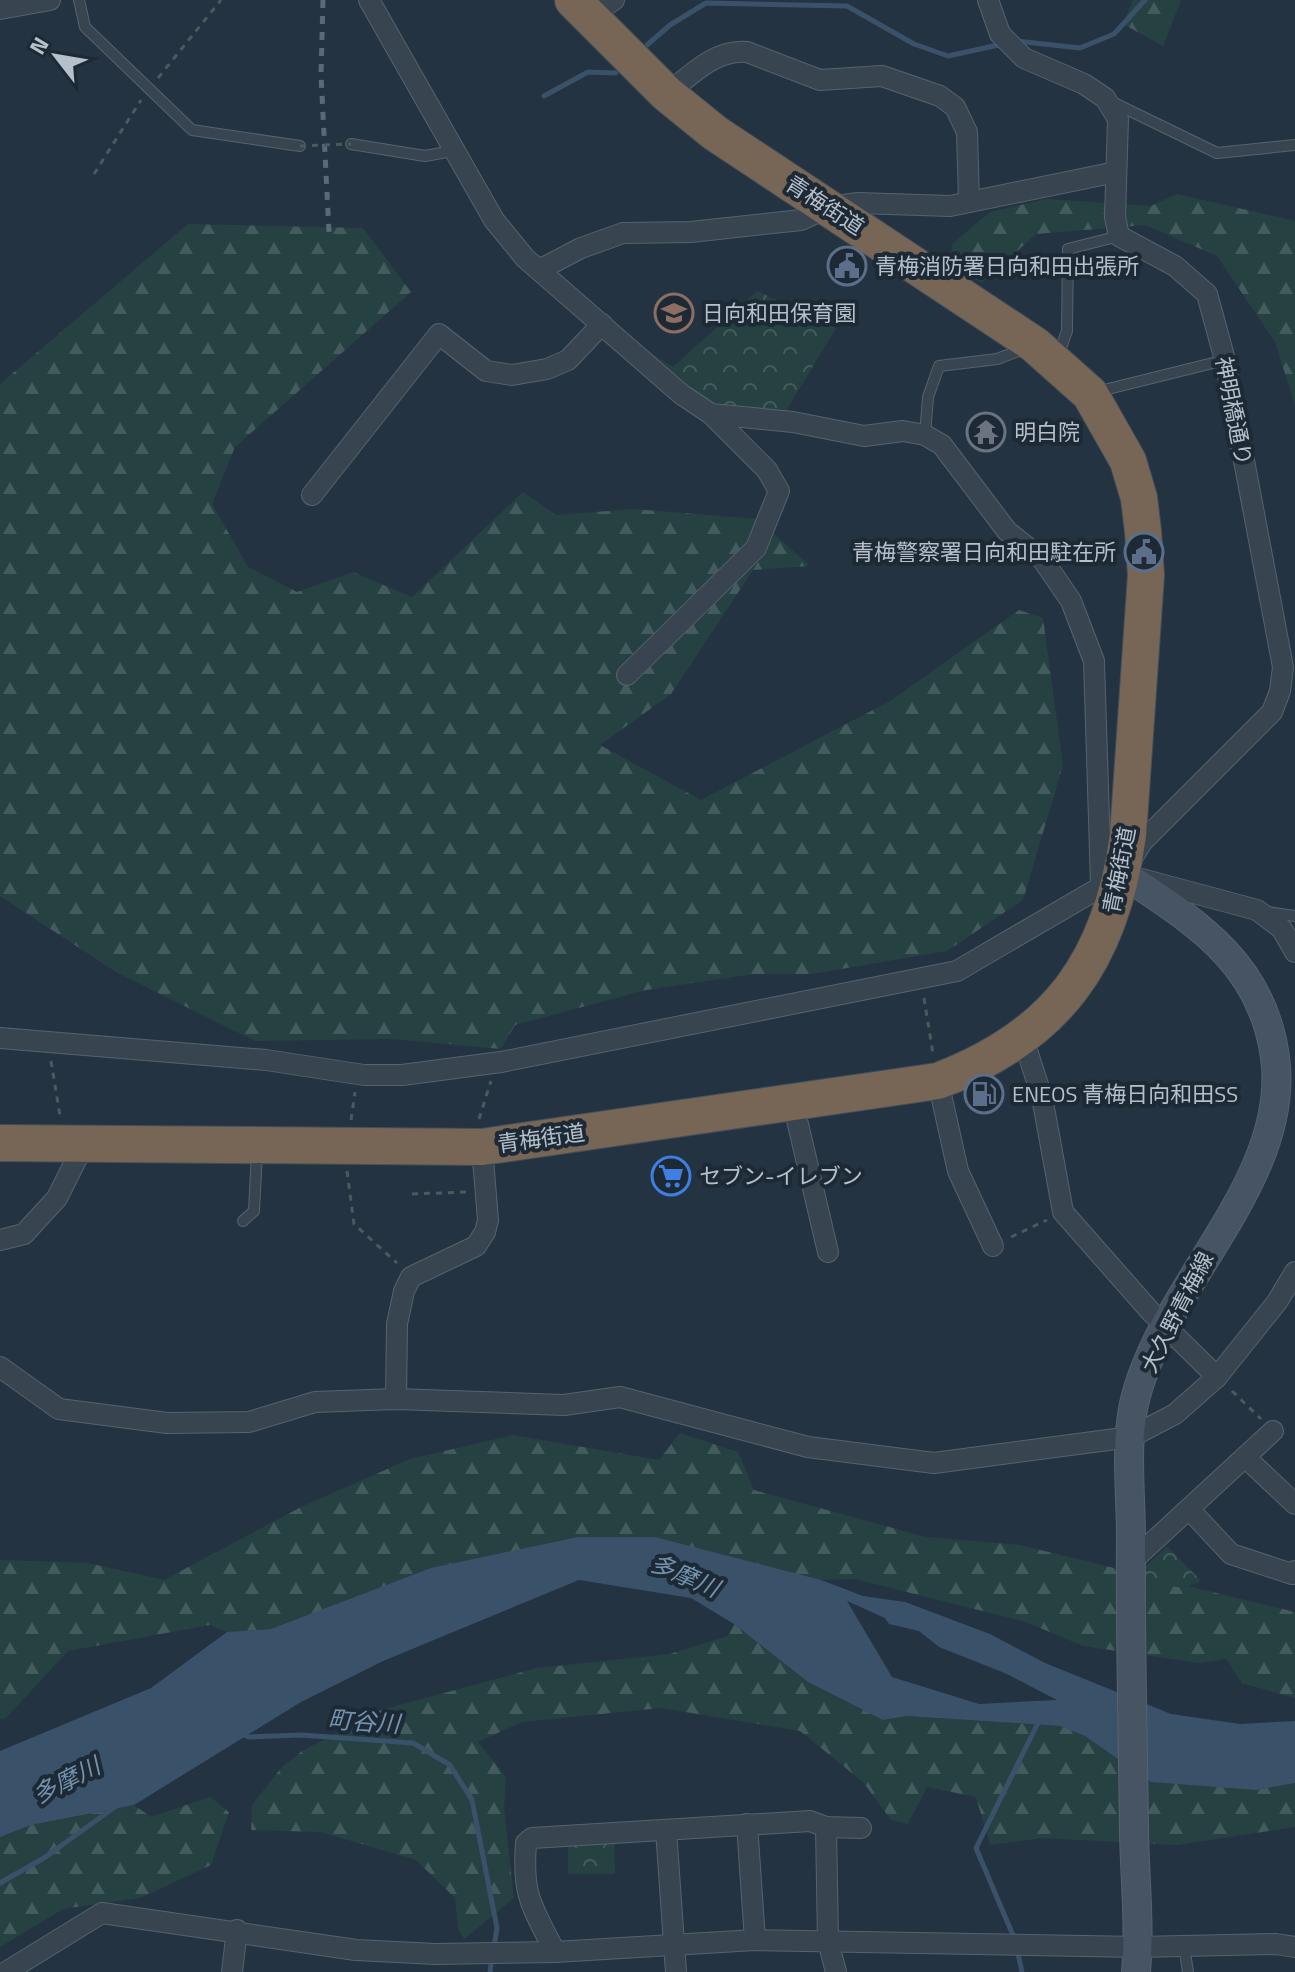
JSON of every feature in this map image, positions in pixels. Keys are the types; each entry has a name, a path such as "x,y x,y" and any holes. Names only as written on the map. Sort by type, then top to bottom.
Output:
{"highway":[{"name":"青梅街道","path":"0,1143 482,1147 938,1081 998,1055 1051,1014 1084,970 1108,926 1146,575 1139,498 1128,461 1090,394 1046,353 715,133 667,94 592,5"}],"main road":[{"name":"大久野青梅線","path":"1112,879 1195,922 1225,948 1250,982 1267,1019 1275,1058 1271,1125 1253,1171 1165,1327 1144,1370 1134,1406 1131,1437 1131,1570 1137,1960"}],"street":[{"path":"0,9 50,0"},
{"path":"369,0 452,151 494,220 539,270 681,394 711,414 767,470 779,491 756,548 627,675"},
{"path":"988,0 1000,34 1018,52 1105,98 1118,119 1115,217 1119,236"},
{"path":"667,94 720,53 734,51 747,52 820,80 882,76 913,86 940,96 963,118 967,132 969,202"},
{"path":"539,270 581,248 623,233 691,232 801,220 829,207 858,203 950,206 1116,172"},
{"name":"神明橋通り","path":"1112,879 1143,841 1272,712 1280,691 1283,667 1225,360 1207,294 1175,266 1119,236"},
{"path":"312,495 439,334 486,371 512,375 547,369 568,360 602,324"},
{"path":"711,414 793,422 864,436 903,431 925,435 942,445 1007,531 1043,560 1076,616 1094,661 1112,879"},
{"path":"0,1038 266,1060 357,1074 402,1075 501,1062 957,971 1112,879 1257,910 1282,929 1295,952"},
{"path":"1023,1038 1042,1097 1063,1212 1165,1327 1217,1377"},
{"path":"938,1081 958,1171 993,1246"},
{"path":"793,1103 828,1252"},
{"path":"0,1240 24,1234 57,1198 75,1144"},
{"path":"396,1399 397,1324 404,1291 411,1277 476,1246 488,1220 482,1147"},
{"path":"0,1367 59,1409 167,1423 249,1422 315,1402 396,1399 564,1405 620,1397 808,1447 934,1463 1131,1437 1175,1414 1217,1377 1286,1303 1295,1272"},
{"path":"1131,1570 1189,1509 1273,1431"},
{"path":"1245,1457 1295,1504"},
{"path":"1189,1509 1231,1554 1292,1574 1295,1571"},
{"path":"555,1952 528,1902 524,1872 526,1843 532,1838 810,1821 826,1827 861,1828"},
{"path":"747,1824 755,1940"},
{"path":"826,1827 828,1941 836,1972"},
{"path":"666,1830 676,1972"},
{"path":"6,1972 102,1913 237,1930 356,1950 555,1952 755,1940 828,1941 1137,1960 1183,1944 1295,1947"},
{"path":"232,1972 237,1930"}],"lane":[{"path":"79,0 85,27 192,130 300,146"},
{"path":"1105,98 1217,153 1295,145"},
{"path":"351,144 425,156 452,151"},
{"path":"925,435 928,397 939,366 1046,353 1067,331 1068,249 1119,236"},
{"path":"1090,394 1225,360"},
{"path":"1257,910 1295,916"},
{"path":"243,1221 254,1211 257,1145"},
{"path":"1183,1944 1188,1972"}],"path":[{"path":"300,146 351,144"},
{"path":"920,978 938,1081"},
{"path":"50,1043 52,1079 75,1144"},
{"path":"482,1147 480,1109 501,1062"},
{"path":"357,1074 348,1145 348,1195 354,1224 411,1277"},
{"path":"412,1194 486,1191"},
{"path":"441,1194 441,1203"},
{"path":"993,1246 1063,1212"},
{"path":"1217,1377 1273,1431"}],"green space":[{"path":"1133,0 1181,0 1163,46 1123,24"},
{"path":"1177,194 1295,221 1295,405 1275,342 1217,256 1145,225 1036,234 982,283 949,264 953,243 990,212 1047,199 1151,206"},
{"path":"188,224 363,228 411,292 235,447 212,504 248,567 297,592 353,572 412,597 523,492 556,515 634,509 757,519 810,566 753,570 671,694 600,745 701,800 890,701 1019,610 1043,618 1063,765 1023,900 947,951 812,974 754,974 646,990 515,1025 501,1049 392,1039 255,1041 116,972 0,896 0,384"},
{"path":"757,291 836,328 783,416 709,408 638,345 673,367"},
{"path":"680,1433 738,1452 754,1490 926,1537 1020,1545 1295,1612 1295,1698 1242,1683 1226,1659 1199,1663 1083,1646 1026,1622 855,1579 821,1580 783,1572 655,1537 360,1598 271,1629 227,1632 210,1625 68,1651 6,1718 0,1719 0,1560 88,1563 164,1580 301,1507 410,1459 513,1435 659,1460"},
{"path":"1167,1546 1201,1581 1183,1588 1143,1581 1146,1566"},
{"path":"734,1624 808,1682 883,1720 907,1716 1060,1726 1256,1790 1295,1783 1295,1827 1177,1845 1041,1838 990,1845 976,1797 927,1787 908,1824 891,1820 863,1782 800,1731 661,1708 522,1722 478,1742 506,1777 504,1808 514,1898 464,1939 458,1929 455,1898 416,1860 321,1832 251,1830 252,1805 281,1768 302,1751 381,1710 537,1668 670,1654 728,1636"},
{"path":"210,1797 229,1812 211,1865 140,1898 63,1909 0,1947 0,1837 31,1825 134,1805 151,1817"},
{"path":"614,1840 615,1874 568,1874 568,1842"}],"water":[{"name":"多摩川","path":"578,1537 655,1537 821,1580 863,1596 905,1602 990,1634 1045,1663 1171,1714 1240,1724 1295,1721 1295,1783 1256,1790 1151,1782 1085,1736 1060,1726 907,1716 883,1720 808,1682 734,1624 691,1598 579,1580 383,1661 301,1702 134,1805 31,1825 0,1837 0,1751 151,1688 227,1632 271,1629 431,1568","holes":["847,1601 885,1618 889,1624 919,1631 939,1647 1007,1674 1057,1700 979,1704 892,1677"]}],"waterway":[{"path":"1016,41 1080,48 1114,34 1145,0"},
{"path":"647,45 670,25 706,3 847,6 914,44 948,56 1003,44"},
{"path":"544,96 588,72 616,73"},
{"path":"1015,1940 976,1848 1041,1717"},
{"name":"町谷川","path":"242,1734 249,1737 301,1735 413,1743 450,1765 472,1800 497,1928 494,1947"},
{"path":"0,1883 44,1858 119,1804"},
{"path":"1017,1949 1022,1972"},
{"name":"町谷川","path":"490,1972 492,1957"}],"railway":[{"path":"323,0 321,75 329,232"}],"place":[{"name":"青梅消防署日向和田出張所","path":"847,266"},
{"name":"日向和田保育園","path":"674,313"},
{"name":"明白院","path":"986,432"},
{"name":"青梅警察署日向和田駐在所","path":"1144,552"},
{"name":"ENEOS 青梅日向和田SS","path":"984,1094"},
{"name":"セブン-イレブン","path":"671,1176"}]}
